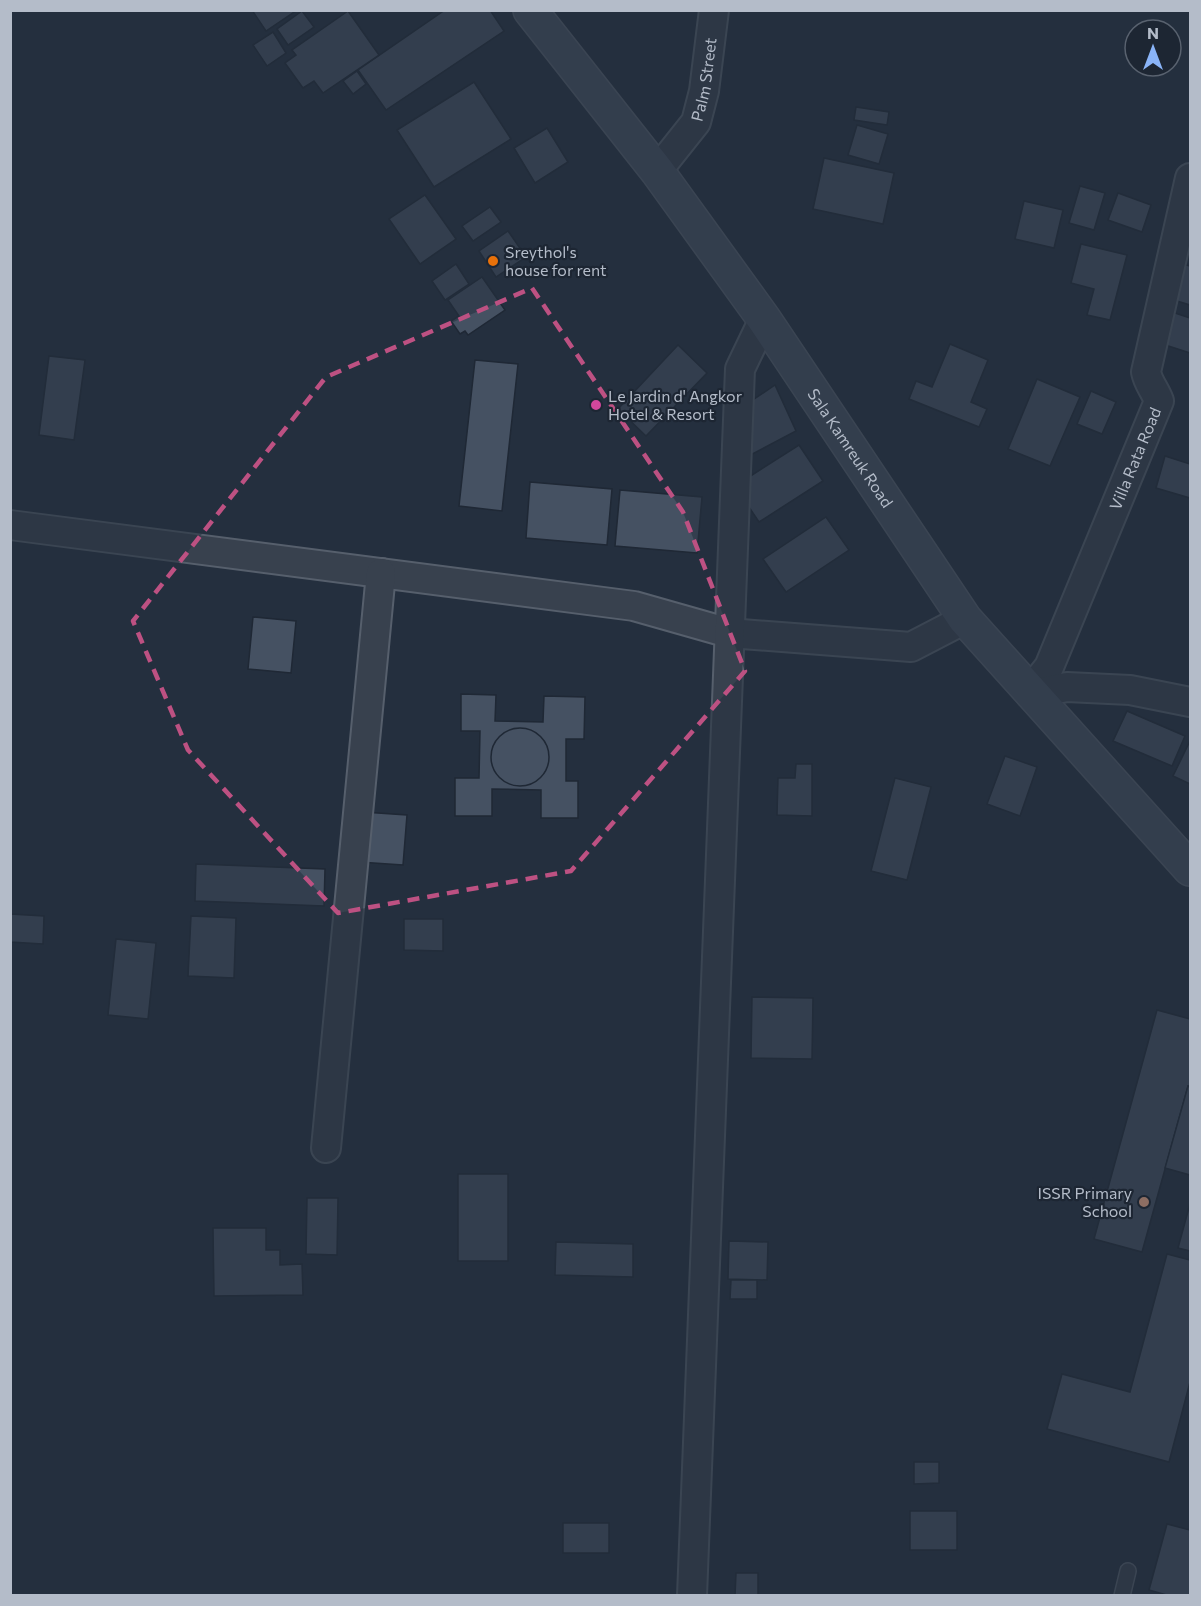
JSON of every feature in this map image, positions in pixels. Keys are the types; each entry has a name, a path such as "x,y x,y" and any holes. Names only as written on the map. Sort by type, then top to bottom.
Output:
{"street":[{"name":"Sala Kamreuk Road","path":"530,10 664,162 764,319 965,619 1191,869"},
{"name":"Palm Street","path":"664,162 696,122 704,92 714,10"},
{"name":"Villa Rata Road","path":"1030,692 1049,667 1159,401 1148,382 1146,372 1191,178"},
{"path":"692,1596 741,369 764,319"},
{"path":"10,525 634,606 729,633 911,647 965,619"},
{"path":"326,1148 381,573"},
{"path":"1030,692 1066,687 1130,690 1191,702"}],"lane":[{"path":"1122,1596 1128,1571"}],"highlighted area":[{"path":"532,288 683,512 745,671 571,871 338,913 188,750 133,621 326,377"}],"building":[{"path":"252,10 297,10 266,31"},
{"path":"445,10 490,10 504,31 386,110 358,70"},
{"path":"302,11 314,27 288,45 277,29"},
{"path":"348,11 379,55 323,93 314,81 303,88 285,63 296,55 292,50"},
{"path":"273,32 286,53 267,66 253,45"},
{"path":"357,71 366,84 353,94 343,81"},
{"path":"474,82 511,139 434,187 397,130"},
{"path":"856,107 889,112 887,125 854,120"},
{"path":"857,125 888,134 879,164 848,155"},
{"path":"547,128 568,162 535,183 514,148"},
{"path":"824,158 894,173 883,224 813,209"},
{"path":"1080,186 1105,193 1094,230 1069,223"},
{"path":"1118,193 1151,205 1142,232 1108,220"},
{"path":"425,195 456,239 420,264 389,219"},
{"path":"1024,201 1063,210 1054,248 1015,239"},
{"path":"490,207 501,222 473,241 462,226"},
{"path":"508,231 526,257 496,277 479,251"},
{"path":"1081,244 1127,255 1110,320 1087,315 1094,289 1071,283"},
{"path":"1175,262 1190,266 1190,305 1164,297"},
{"path":"456,264 469,284 445,300 432,281"},
{"path":"482,277 505,310 468,335 465,331 460,334 451,321 459,316 448,300"},
{"path":"1166,310 1190,318 1190,353 1156,342"},
{"path":"950,344 988,360 971,402 987,409 979,427 909,399 916,381 932,387"},
{"path":"678,345 707,373 646,436 618,409"},
{"path":"49,356 85,360 74,440 39,435"},
{"path":"475,360 518,364 502,511 459,506"},
{"path":"1037,379 1080,397 1050,466 1008,449"},
{"path":"775,385 796,431 743,459 747,404"},
{"path":"1091,391 1116,402 1102,434 1077,424"},
{"path":"799,445 823,481 759,522 735,486"},
{"path":"1165,456 1190,464 1190,498 1156,488"},
{"path":"530,482 612,489 607,545 526,538"},
{"path":"620,490 702,497 697,553 615,546"},
{"path":"826,517 849,550 786,592 763,559"},
{"path":"253,617 296,621 291,673 248,669"},
{"path":"461,694 496,695 495,721 543,722 544,696 585,697 584,739 566,739 566,781 578,781 578,818 541,818 541,790 492,789 492,816 455,816 455,778 479,778 480,731 461,731"},
{"path":"1127,711 1185,736 1172,766 1113,741"},
{"path":"514,728 526,728 536,732 545,741 549,763 541,778 526,786 514,786 504,782 495,773 491,763 491,751 495,741 504,732"},
{"path":"1190,741 1190,784 1173,776"},
{"path":"1005,756 1037,767 1020,816 987,804"},
{"path":"796,764 812,764 812,816 777,815 778,778 795,778"},
{"path":"895,778 931,787 907,880 871,871"},
{"path":"363,812 407,815 403,865 359,862"},
{"path":"196,864 325,869 324,906 195,901"},
{"path":"10,914 44,916 43,944 10,942"},
{"path":"191,916 236,918 234,978 188,976"},
{"path":"404,919 443,919 443,951 404,950"},
{"path":"116,939 156,943 148,1019 108,1015"},
{"path":"752,997 813,998 812,1059 751,1058"},
{"path":"1157,1010 1190,1019 1190,1087 1188,1086 1142,1252 1094,1239"},
{"path":"1188,1086 1190,1087 1190,1175 1165,1168"},
{"path":"458,1174 508,1174 508,1261 458,1261"},
{"path":"307,1198 338,1198 337,1255 306,1254"},
{"path":"1190,1204 1190,1251 1178,1248"},
{"path":"213,1228 266,1228 266,1250 280,1250 280,1265 302,1264 303,1295 214,1296"},
{"path":"729,1241 768,1242 767,1280 728,1279"},
{"path":"556,1242 633,1244 633,1277 555,1275"},
{"path":"1167,1254 1190,1260 1190,1382 1169,1462 1047,1429 1062,1374 1130,1392"},
{"path":"731,1280 757,1280 757,1299 730,1299"},
{"path":"914,1462 939,1462 939,1483 914,1484"},
{"path":"910,1511 957,1511 957,1550 910,1550"},
{"path":"563,1523 609,1523 609,1553 563,1553"},
{"path":"1167,1524 1190,1530 1190,1596 1170,1596 1149,1590"},
{"path":"736,1573 758,1573 758,1596 735,1596"}],"place":[{"name":"Sreythol's house for rent","path":"493,261"},
{"name":"Le Jardin d' Angkor Hotel & Resort","path":"596,405"},
{"name":"ISSR Primary School","path":"1144,1202"}]}
